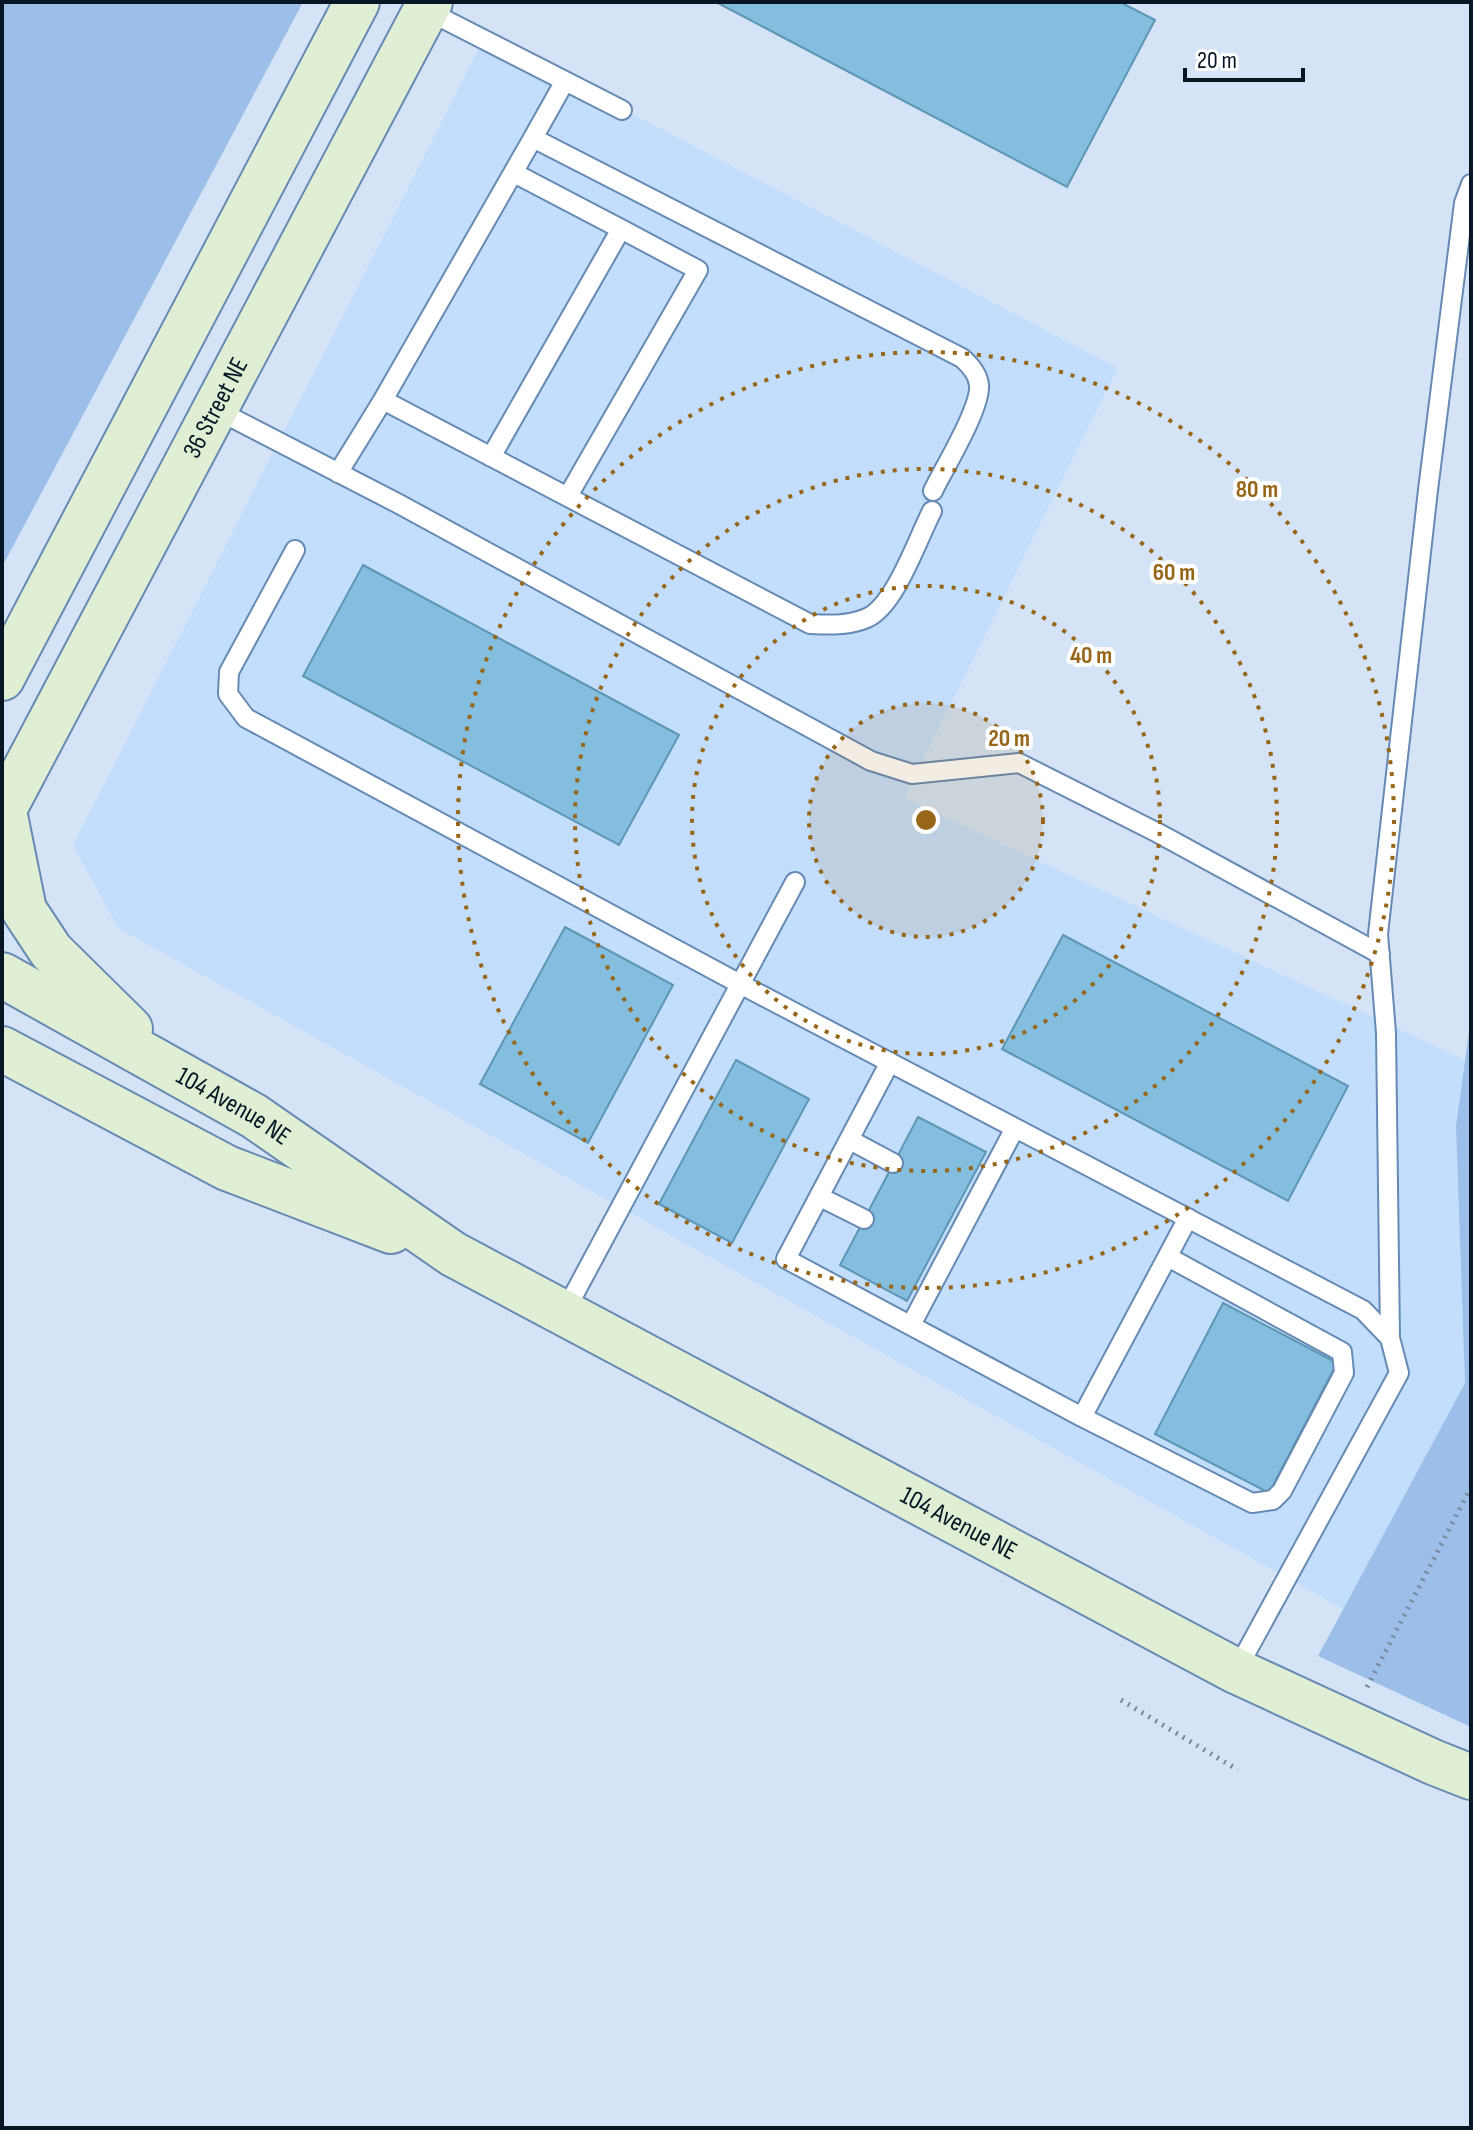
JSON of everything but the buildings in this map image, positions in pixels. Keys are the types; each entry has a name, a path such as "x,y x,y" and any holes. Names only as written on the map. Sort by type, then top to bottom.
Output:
{"street":[{"path":"2,678 357,2"},
{"name":"36 Street NE","path":"3,812 428,6"},
{"path":"3,812 24,910 51,951 168,1068"},
{"name":"104 Avenue NE","path":"2,975 254,1116 453,1254 1236,1671 1471,1777"},
{"name":"104 Avenue NE","path":"11,1061 227,1168 453,1254"}],"lane":[{"path":"428,6 622,110"},
{"path":"338,473 565,81"},
{"path":"533,138 962,358 972,367 980,384 977,403 933,491"},
{"path":"514,173 698,270 568,496"},
{"path":"1236,1671 1399,1373 1390,1338 1386,1033 1378,934 1428,490 1464,203 1471,184"},
{"path":"491,457 621,229"},
{"path":"383,400 810,624 840,625 869,617 887,601 932,511"},
{"path":"215,409 871,761 912,774 1019,763 1158,833 1380,954"},
{"path":"295,550 229,672 228,694 246,718 740,984 1363,1310 1390,1338"},
{"path":"564,1313 795,882"},
{"path":"890,1062 786,1259 1082,1417 1252,1503 1273,1500 1282,1491 1344,1373 1342,1352 1168,1257"},
{"path":"911,1325 938,1257 968,1202 1015,1128"},
{"path":"850,1140 893,1163"},
{"path":"820,1197 864,1219"},
{"path":"1082,1417 1188,1218"}],"path":[{"path":"1348,1723 1471,1487"},
{"path":"1121,1700 1238,1770"}],"shaded area":[{"path":"2,2 303,2 2,567"},
{"path":"485,37 1118,368 904,798 1465,1060 1456,1126 1465,1383 1343,1609 118,928 73,845"},
{"path":"1471,1017 1471,1727 1318,1656 1465,1383 1456,1126"}]}
